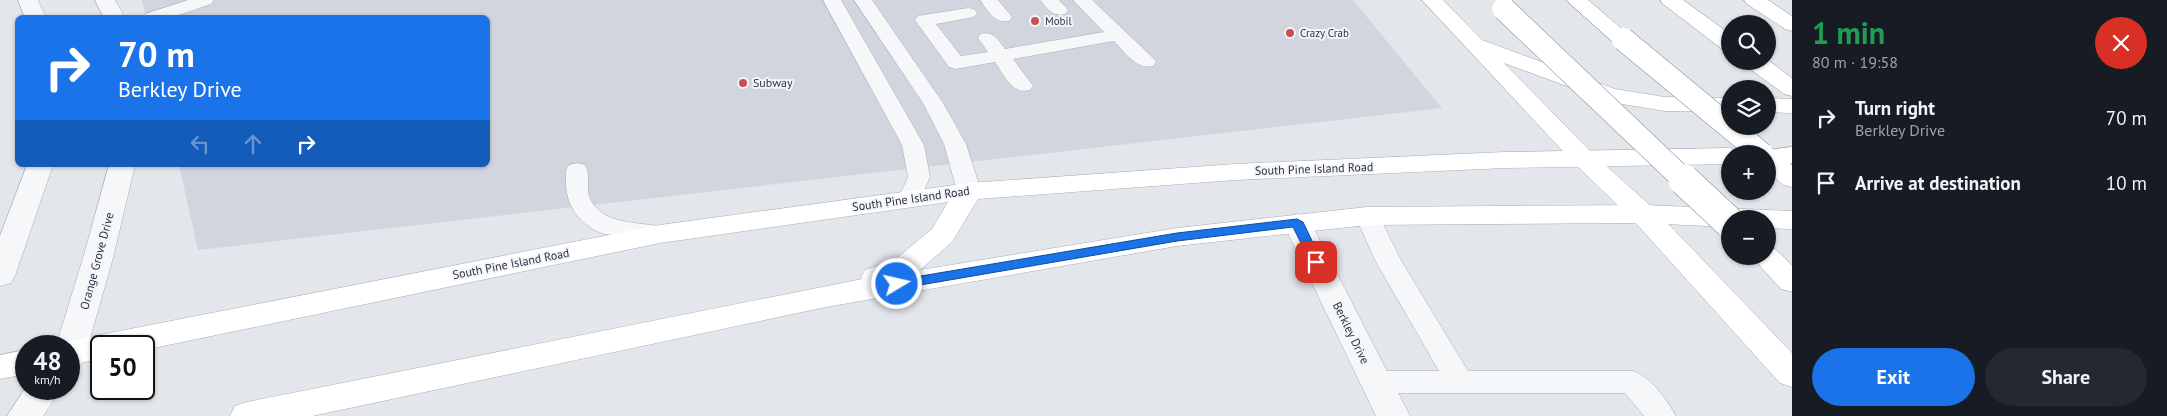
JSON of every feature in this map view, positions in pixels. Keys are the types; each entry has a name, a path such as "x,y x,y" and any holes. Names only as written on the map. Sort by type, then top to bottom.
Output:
{"main road":[{"path":"1432,0 1583,158 1643,214 1792,374"},
{"path":"1576,0 1751,145"},
{"path":"1670,0 1721,37"},
{"path":"1754,0 1791,24"},
{"path":"1499,4 1721,214"},
{"path":"1473,43 1610,95 1665,104 1721,105"},
{"path":"1766,70 1792,90"},
{"path":"1776,105 1792,106"},
{"path":"1776,156 1792,155"},
{"name":"South Pine Island Road","path":"155,335 660,234 969,191 1235,172 1583,158 1721,156"},
{"path":"1776,164 1792,179"},
{"path":"826,296 906,266 942,235 969,191"},
{"path":"247,416 826,296 1177,237 1297,222 1367,216 1643,214 1721,217"},
{"path":"1776,219 1792,220"},
{"path":"1774,265 1792,282"},
{"path":"0,367 15,364"}],"street":[{"path":"28,0 35,15"},
{"path":"105,0 113,15"},
{"path":"0,276 39,167"},
{"name":"Orange Grove Drive","path":"75,335 98,258 121,167"},
{"name":"Berkley Drive","path":"1297,222 1393,416"},
{"path":"24,416 36,400"}],"lane":[{"path":"160,15 205,0"},
{"path":"832,0 912,145 919,177 910,199"},
{"path":"863,0 933,102 955,144 969,191"},
{"path":"989,0 1003,17"},
{"path":"1082,0 1146,62"},
{"path":"967,12 924,20 956,63 1116,35"},
{"path":"1072,25 1086,40"},
{"path":"1016,33 1030,49"},
{"path":"987,38 1023,86"},
{"path":"577,170 577,195 588,214 605,226 660,234"},
{"path":"1367,216 1389,262 1460,382"},
{"path":"1376,382 1633,382 1661,416"}],"shaded area":[{"path":"142,0 1353,0 1442,108 198,250 179,167 490,167 490,15 146,15"}],"place":[{"name":"Mobil","path":"1035,21"},
{"name":"Crazy Crab","path":"1290,33"},
{"name":"Subway","path":"743,83"}],"route":[{"path":"897,284 1177,237 1297,222 1316,262"}]}
